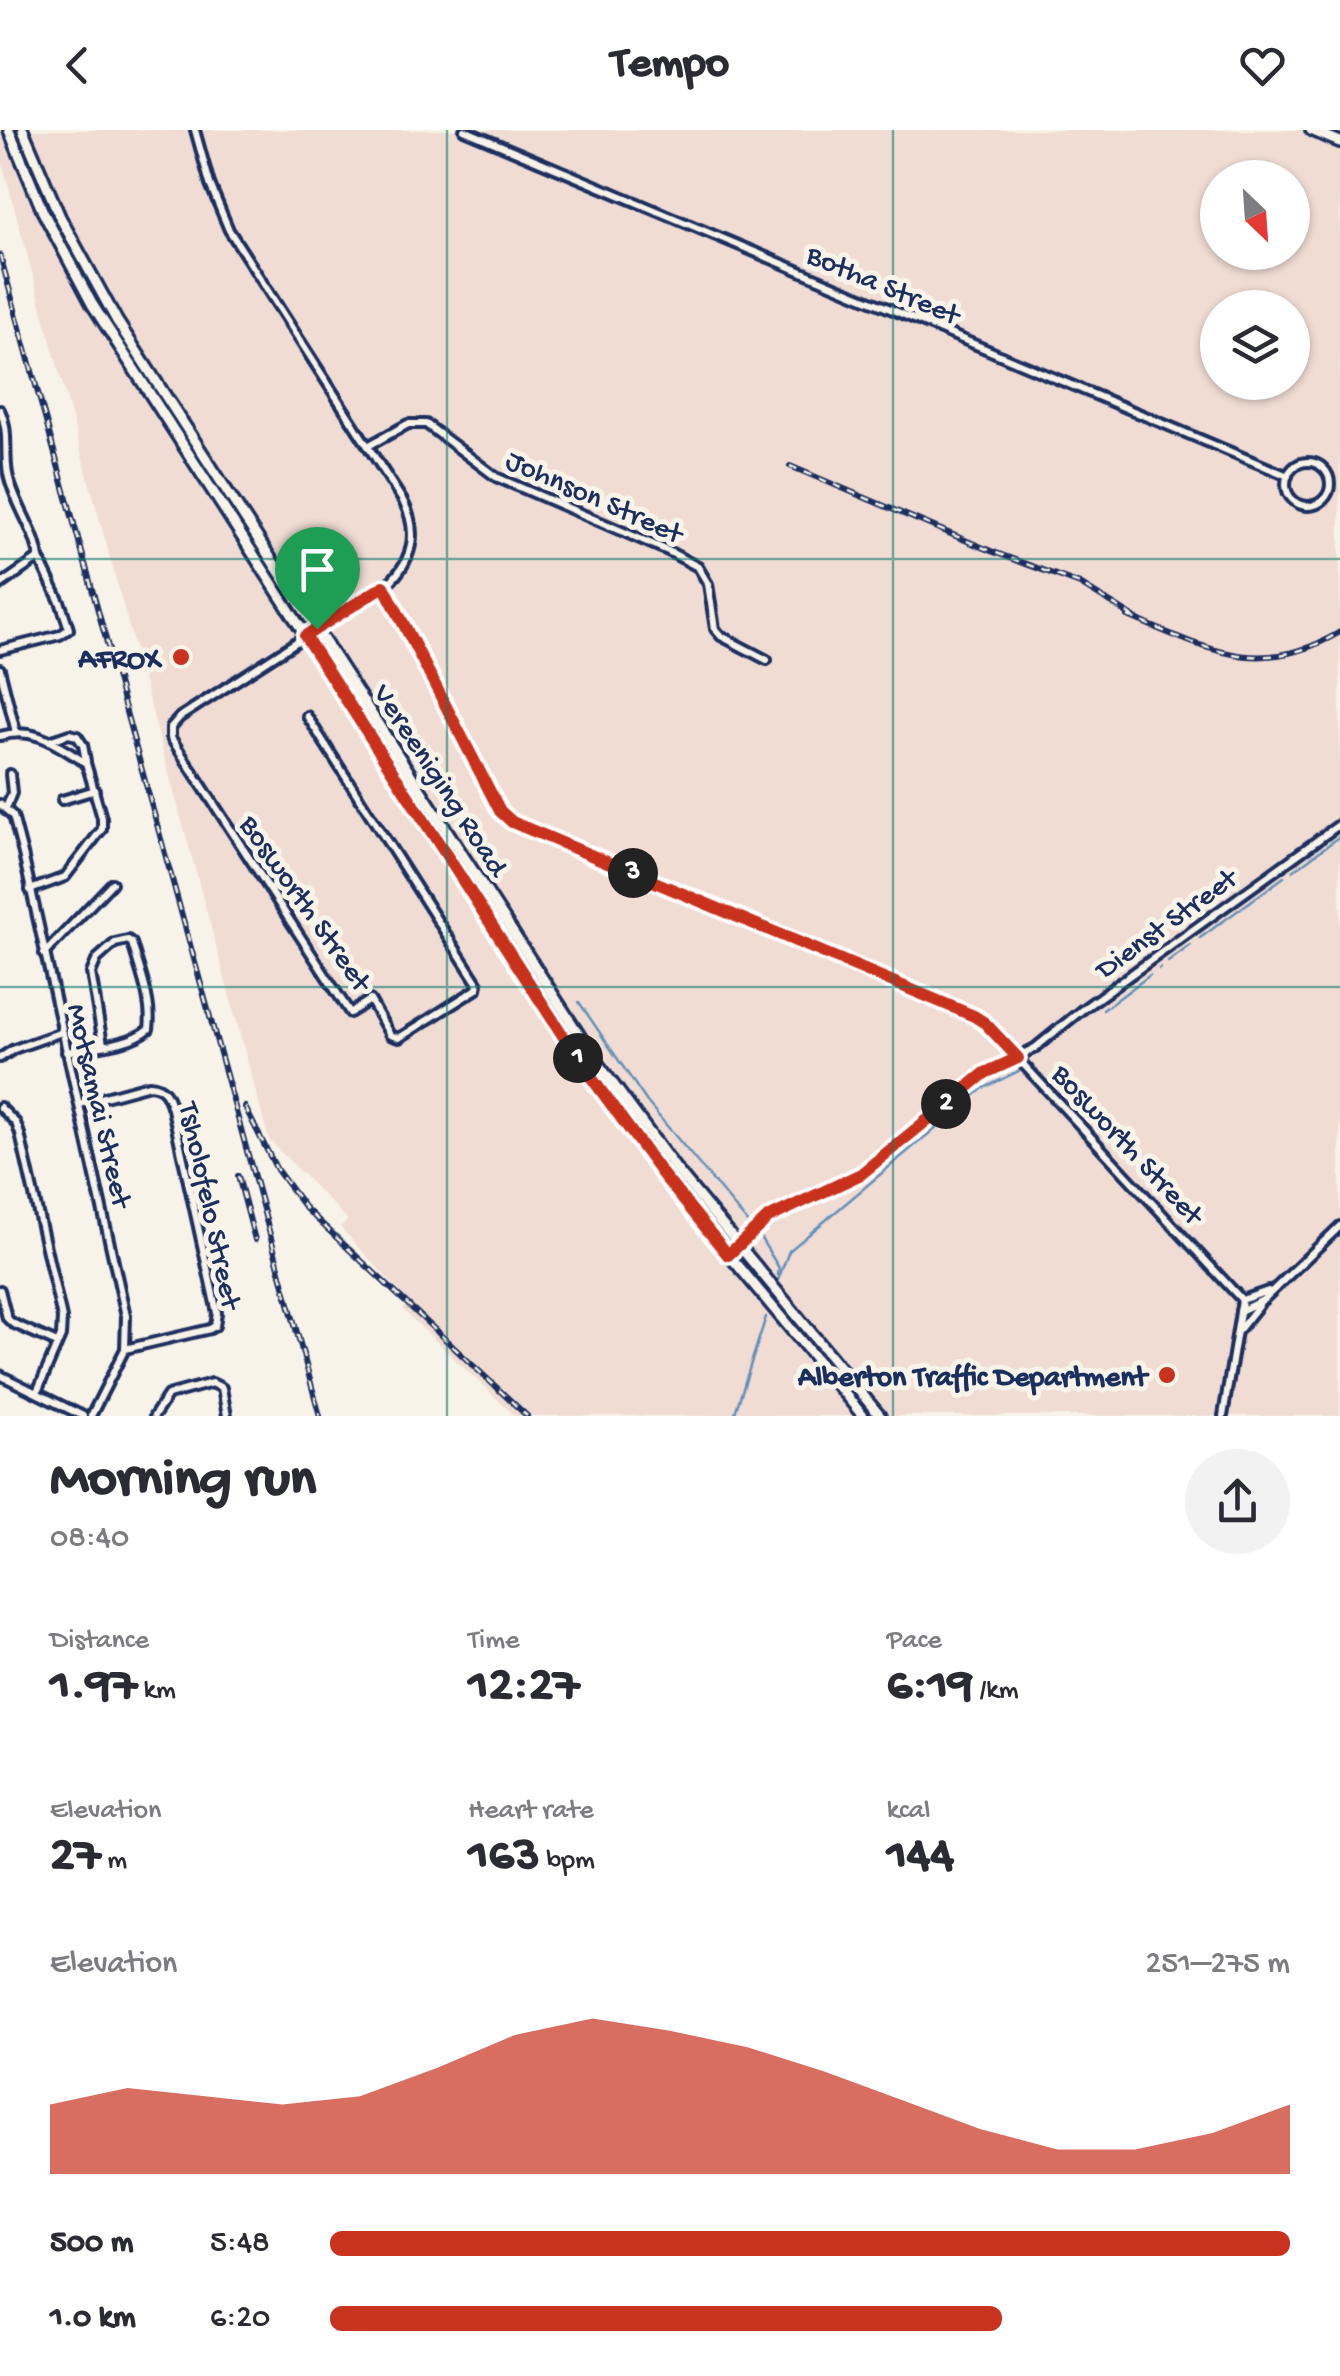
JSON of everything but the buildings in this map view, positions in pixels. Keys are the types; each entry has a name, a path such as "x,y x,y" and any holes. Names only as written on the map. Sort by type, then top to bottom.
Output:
{"main road":[{"name":"Vereeniging Road","path":"9,130 39,202 82,287 580,1062 663,1175 863,1416"},
{"name":"Vereeniging Road","path":"23,130 52,201 95,284 575,1030 658,1147 880,1416"},
{"path":"1311,130 1340,142"}],"street":[{"name":"Bosworth Street","path":"195,130 210,184 229,230 403,501 413,529 406,561 384,586 180,718 172,727 171,738 350,1013 370,1000 390,1035 402,1037 477,989 478,984 307,716"},
{"name":"Botha Street","path":"464,130 1288,476"},
{"path":"0,410 7,435 10,479 68,629 60,635 0,650"},
{"name":"Johnson Street","path":"368,446 408,424 426,424 496,477 668,551 703,572 711,620 721,636 767,660"},
{"path":"1302,464 1316,464 1329,479 1328,492 1313,506 1300,504 1287,490 1288,476 1302,464"},
{"path":"0,585 39,558"},
{"name":"Bosworth Street","path":"384,586 500,811 512,822 985,1023 1242,1300"},
{"path":"0,668 16,732"},
{"path":"0,736 32,733 86,763"},
{"path":"30,890 65,877 98,836 102,818 77,736 69,734 47,741"},
{"path":"3,806 12,793 10,774"},
{"path":"62,800 95,790"},
{"name":"Motsamai Street","path":"3,806 12,816 30,890 126,1316 125,1349"},
{"name":"Dienst Street","path":"728,1255 782,1210 861,1174 985,1073 1018,1058 1340,824"},
{"path":"44,955 112,883"},
{"path":"66,1052 104,1044 144,1034 150,1025 137,961 128,940 115,944 97,960 90,973 104,1044"},
{"path":"0,1058 62,1032"},
{"name":"Tsholofelo Street","path":"78,1104 149,1086 165,1091 217,1313 215,1326 210,1330 125,1349"},
{"path":"0,1107 16,1123 62,1318 62,1330 37,1392"},
{"path":"1236,1336 1273,1288 1340,1226"},
{"path":"1223,1416 1242,1300 1273,1288"},
{"path":"0,1290 12,1323 57,1344"},
{"path":"1240,1311 1263,1300"},
{"path":"91,1416 125,1349"},
{"path":"0,1375 84,1416"},
{"path":"154,1416 168,1394 217,1383 224,1393 226,1416"}],"shaded area":[{"path":"0,130 1340,130 1340,1416 515,1416 402,1309 410,1303 340,1227 348,1220 269,1140 0,155"}],"waterway":[{"path":"1293,871 1340,836"},
{"path":"1200,938 1284,877"},
{"path":"1168,962 1191,945"},
{"path":"1103,1010 1150,975"},
{"path":"579,1002 647,1102 748,1223"},
{"path":"778,1280 789,1251 982,1089 1019,1071"},
{"path":"760,1237 779,1268 778,1275"},
{"path":"734,1416 766,1317"}],"railway":[{"path":"0,255 320,1416"},
{"path":"790,466 1080,584 1140,621"},
{"path":"1128,616 1208,648 1258,656 1284,654 1340,632"},
{"path":"245,1107 277,1170 305,1208 527,1416"},
{"path":"238,1176 255,1240"}],"place":[{"name":"AFROX","path":"181,657"},
{"name":"Alberton Traffic Department","path":"1167,1375"}],"route":[{"path":"384,586 506,818 974,1016 1018,1058 985,1073 861,1174 768,1218 728,1255 638,1142 553,1021 305,636 317,629 384,586"}]}
